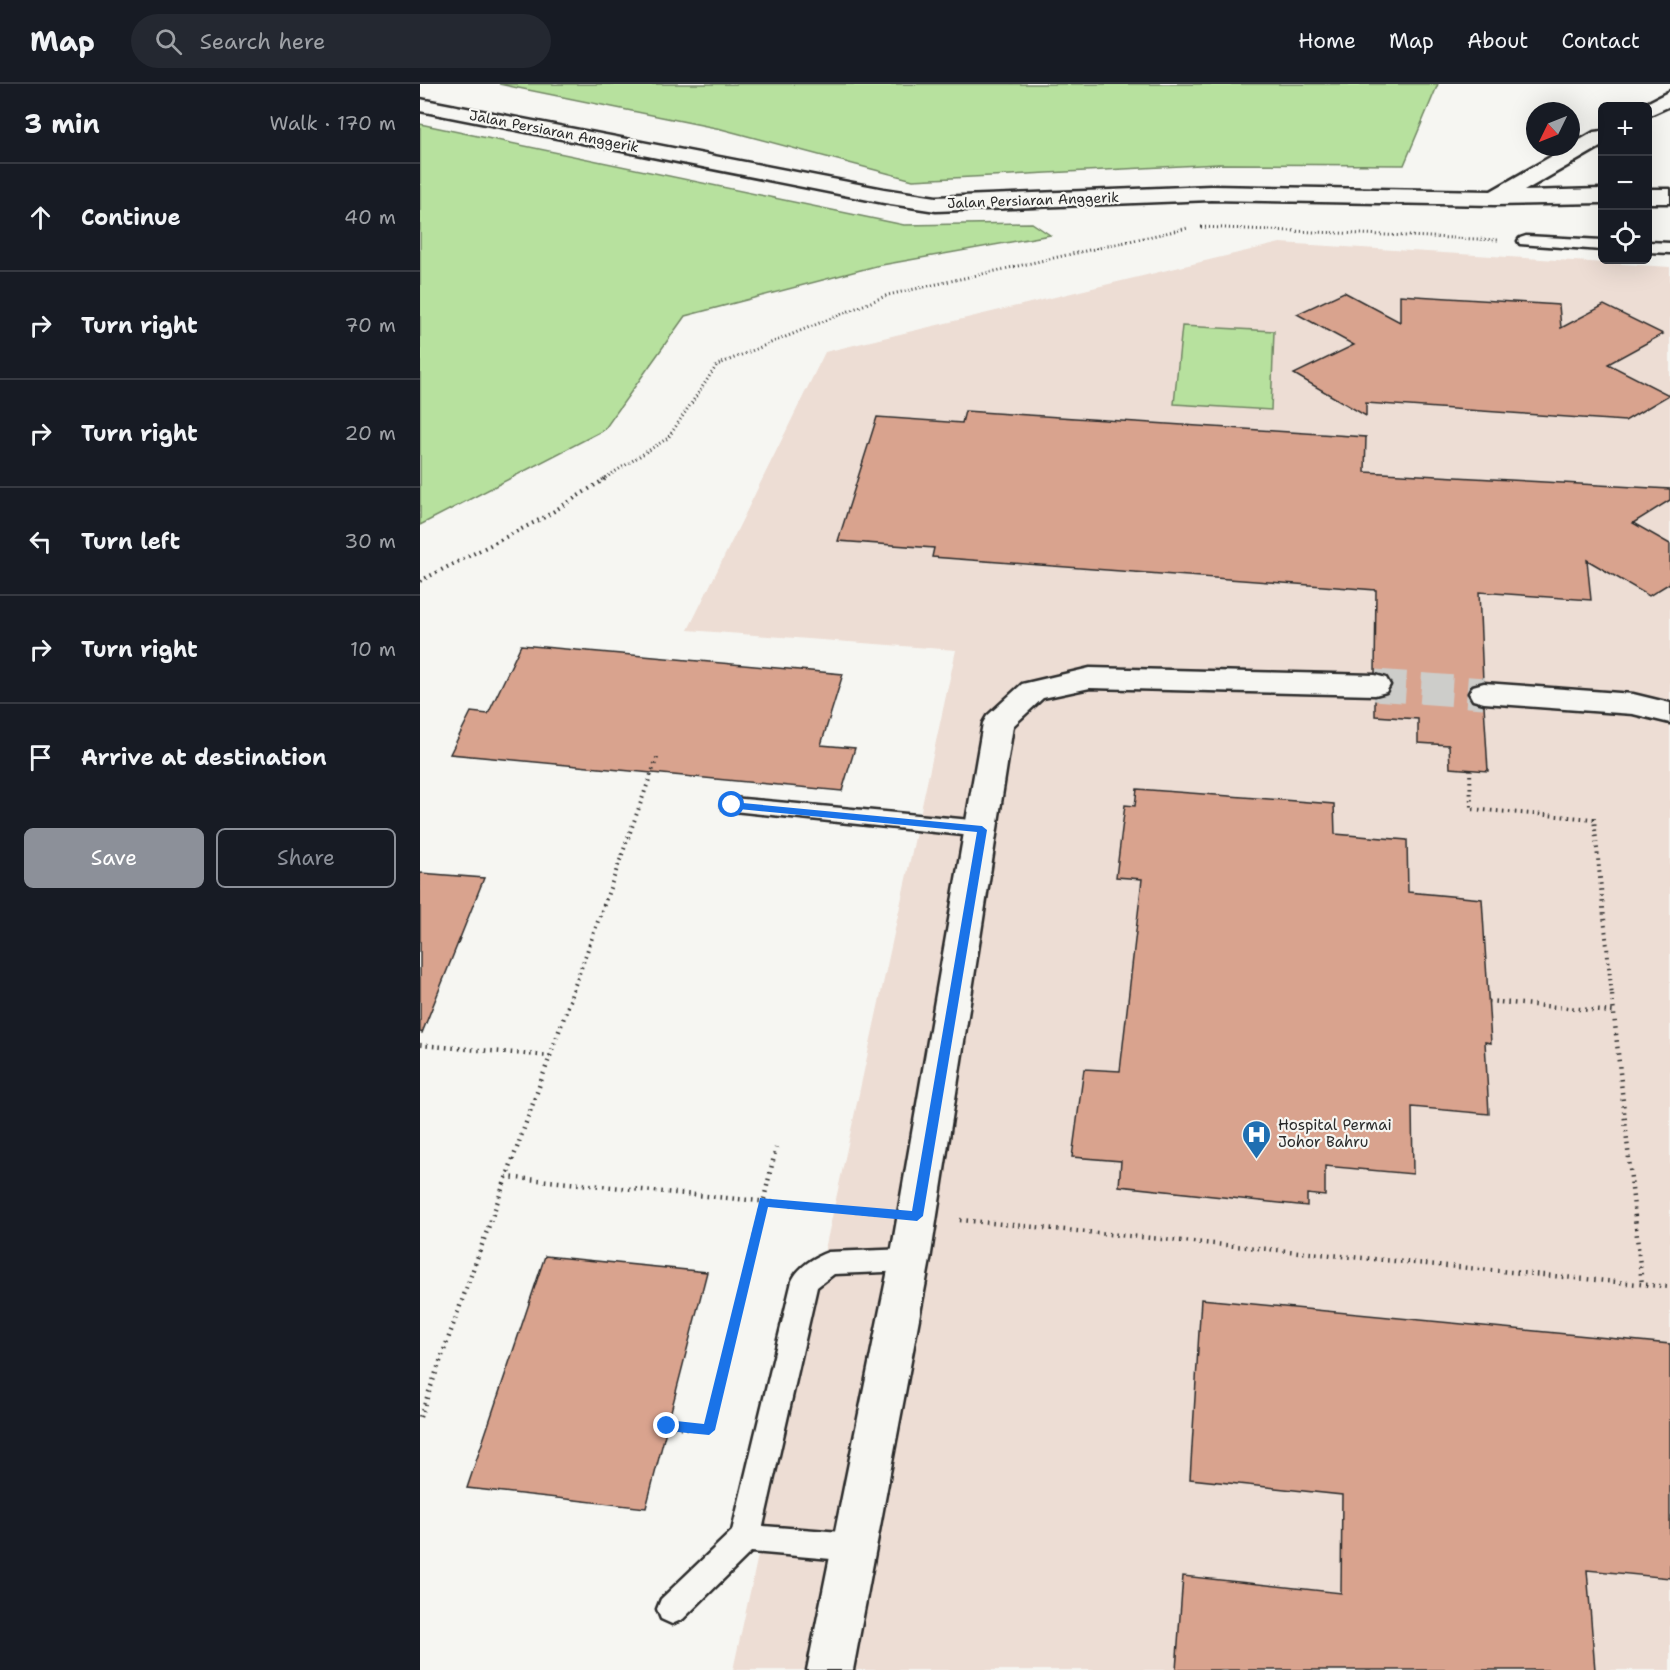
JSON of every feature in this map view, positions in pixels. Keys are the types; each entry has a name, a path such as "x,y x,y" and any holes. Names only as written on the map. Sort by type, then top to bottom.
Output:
{"street":[{"path":"1652,107 1670,97"},
{"name":"Jalan Persiaran Anggerik","path":"420,105 884,196 936,204 1210,193 1495,198 1598,196"},
{"path":"1495,198 1598,139"},
{"path":"1652,196 1670,196"},
{"path":"830,1670 910,1260 998,723 1033,692 1090,678 1375,686"},
{"path":"1484,693 1633,704 1670,713"}],"lane":[{"path":"1526,242 1598,245"},
{"path":"1652,247 1670,248"},
{"path":"732,805 982,830"},
{"path":"672,1609 745,1538 805,1281 828,1263 910,1260"},
{"path":"745,1538 854,1547"}],"path":[{"path":"420,580 543,518 668,438 717,365 888,296 1191,227 1526,242"},
{"path":"420,1417 658,755"},
{"path":"1470,769 1471,809 1594,819 1642,1285"},
{"path":"1488,1001 1613,1012"},
{"path":"420,1045 549,1056"},
{"path":"667,1426 709,1430 776,1148"},
{"path":"506,1177 1670,1287"}],"shaded area":[{"name":"Hospital Permai Johor Bahru","path":"1280,243 1670,267 1670,1670 733,1670 956,650 688,630 825,352"}],"green space":[{"path":"499,84 1438,84 1404,165 1219,164 913,180 721,129"},
{"path":"420,124 904,225 1032,223 1050,235 876,266 685,316 604,430 420,525"},
{"path":"1182,326 1274,331 1271,410 1174,404"}],"building":[{"path":"1344,292 1400,322 1400,295 1559,305 1561,328 1604,305 1663,334 1608,364 1669,395 1625,421 1366,403 1366,416 1294,374 1354,345 1297,314"},
{"path":"965,411 1366,437 1365,472 1670,489 1670,500 1633,523 1670,544 1670,583 1649,596 1587,560 1591,600 1479,592 1483,681 1471,685 1467,694 1472,702 1484,705 1488,771 1450,768 1449,745 1418,743 1418,719 1375,716 1375,697 1387,694 1392,686 1388,677 1375,673 1376,590 932,557 934,548 838,541 877,417 962,423"},
{"path":"521,645 843,674 821,745 855,748 842,791 450,754 471,712 488,714"},
{"path":"1137,789 1334,804 1335,834 1407,840 1408,892 1482,899 1491,1043 1485,1042 1489,1114 1412,1107 1413,1174 1325,1166 1325,1196 1307,1194 1307,1206 1119,1186 1121,1161 1072,1157 1084,1069 1120,1071 1142,879 1116,877 1125,805 1135,806"},
{"path":"420,873 484,878 422,1033 420,1032"},
{"path":"545,1256 707,1272 646,1508 467,1488"},
{"path":"1201,1299 1670,1344 1670,1578 1587,1570 1595,1670 1176,1670 1183,1576 1341,1593 1342,1495 1190,1479"}],"tunnel":[{"path":"1375,685 1484,693"}],"place":[{"name":"Hospital Permai Johor Bahru","path":"1257,1160"}],"route":[{"path":"667,1426 709,1430 764,1202 917,1216 982,830 732,805"}]}
